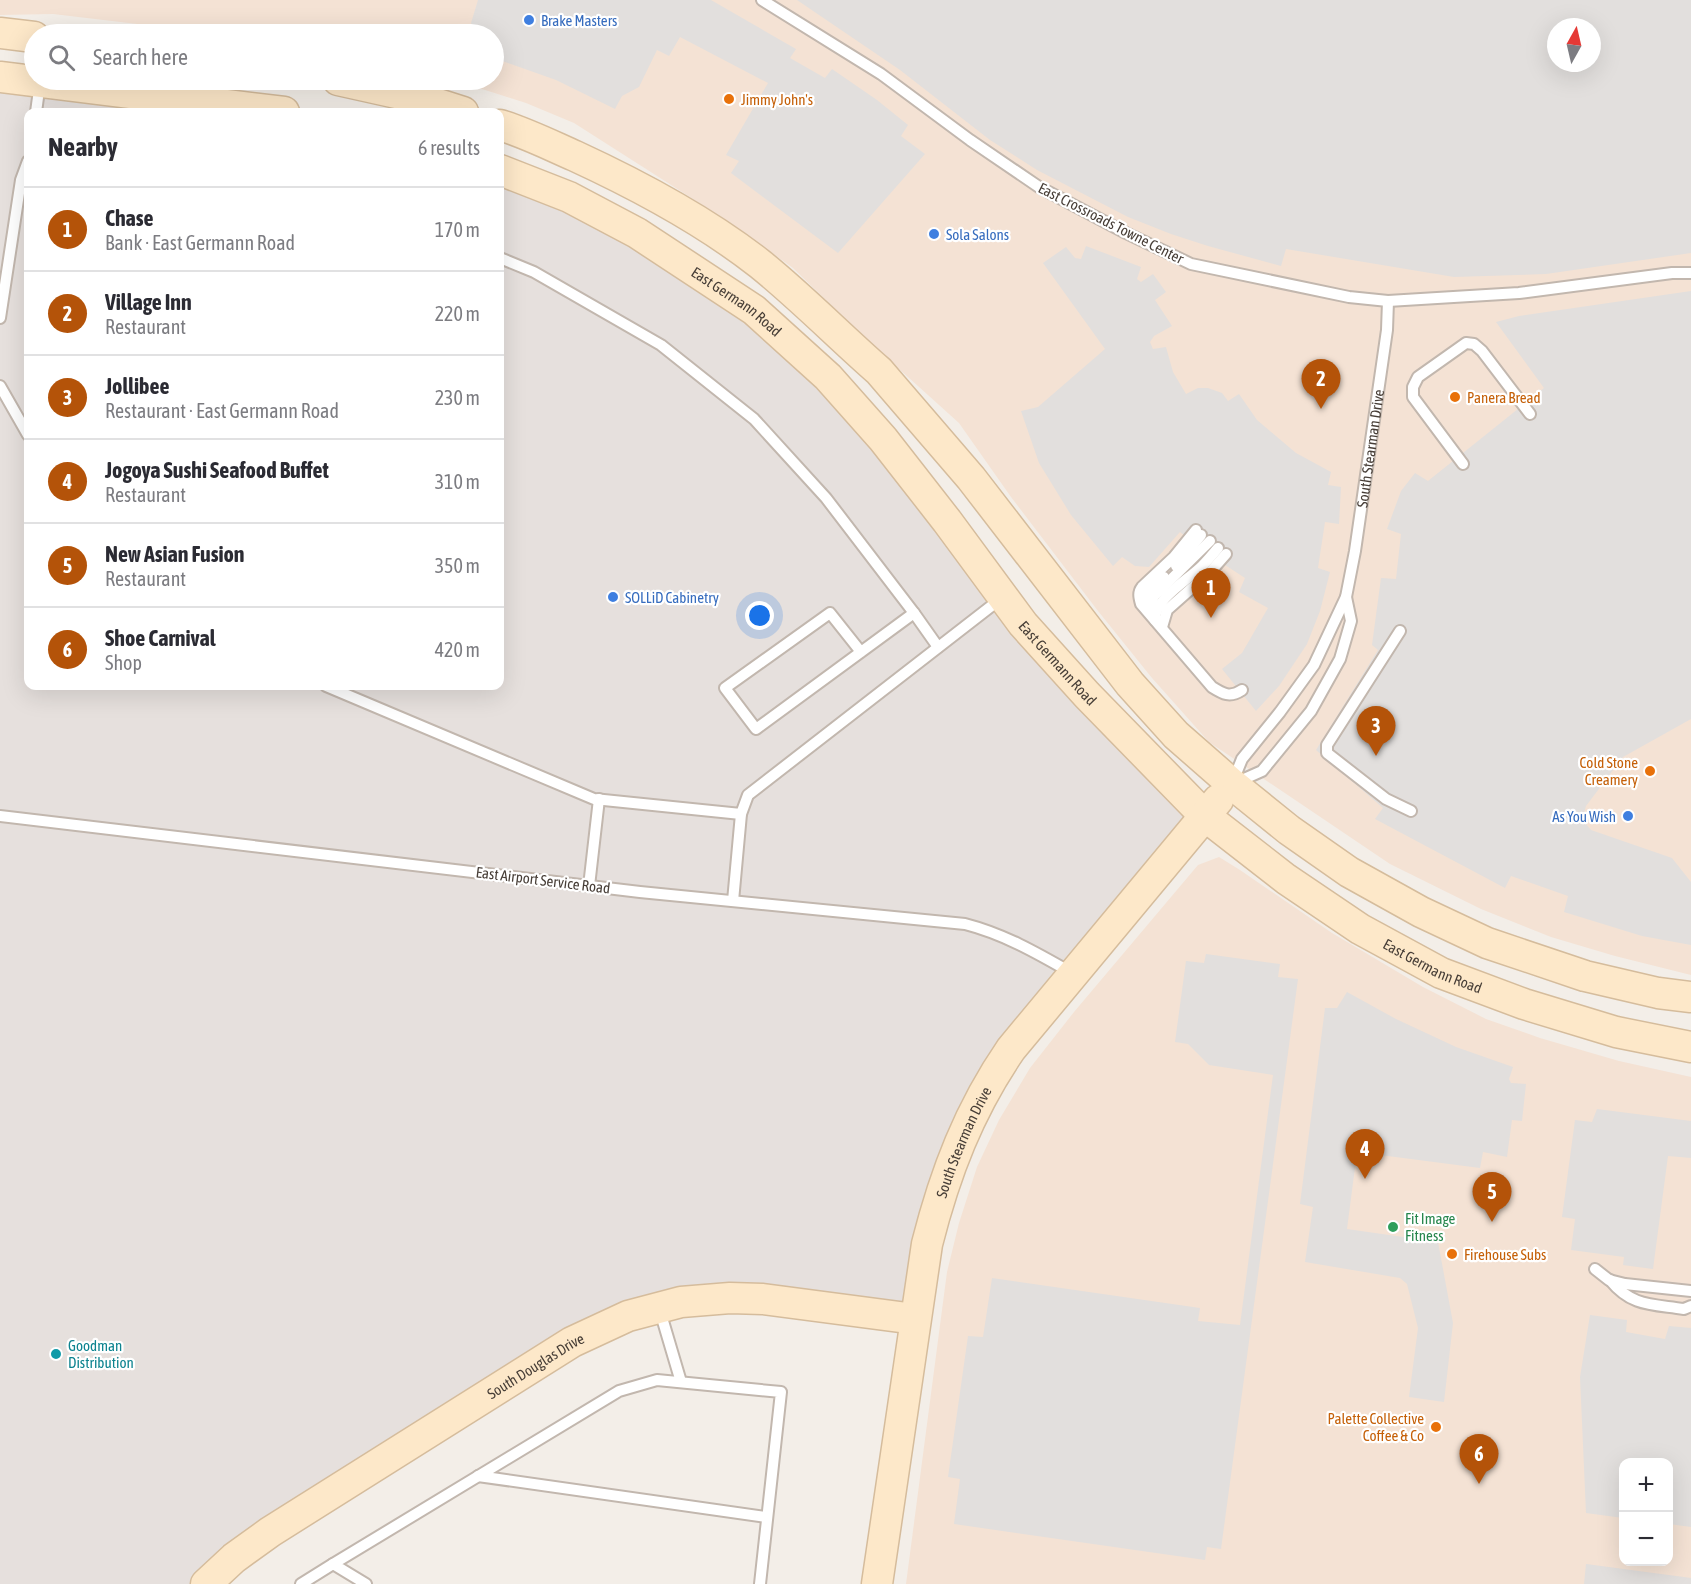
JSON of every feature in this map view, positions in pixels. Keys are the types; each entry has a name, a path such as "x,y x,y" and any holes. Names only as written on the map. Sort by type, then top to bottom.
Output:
{"main road":[{"path":"0,33 24,36"},
{"path":"0,77 24,80"},
{"path":"105,90 251,108"},
{"path":"370,90 417,105 437,108"},
{"path":"504,126 599,167 657,196 711,229 760,264 879,371 971,478 1130,684 1176,735 1289,830 1349,872 1421,912 1487,943 1586,976 1658,993 1691,997"},
{"name":"East Germann Road","path":"504,172 569,197 638,232 744,304 828,377 947,521 1023,624 1093,702 1205,816 1286,879 1326,907 1395,949 1441,973 1524,1004 1616,1032 1691,1047"},
{"path":"744,304 776,308 861,378 874,383 891,385"},
{"name":"South Stearman Drive","path":"878,1584 927,1244 952,1160 971,1117 989,1081 1011,1049 1232,784"},
{"name":"South Douglas Drive","path":"206,1584 234,1558 270,1532 572,1342 628,1316 658,1307 707,1299 763,1299 915,1319"}],"lane":[{"name":"East Crossroads Towne Center","path":"762,0 881,74 970,140 1039,187 1191,264 1349,297 1388,301 1519,293 1664,274 1691,273"},
{"path":"37,108 39,90"},
{"path":"0,318 24,172"},
{"path":"504,260 534,272 661,345 754,419 826,498 938,647"},
{"name":"South Stearman Drive","path":"1232,784 1242,759 1314,665 1346,597 1355,551 1387,330 1388,301"},
{"path":"1463,464 1413,397 1413,387 1418,377 1466,343 1474,344 1482,351 1530,414"},
{"path":"0,386 24,428"},
{"path":"1152,615 1167,610 1211,571 1210,542"},
{"path":"1152,615 1154,596 1210,542"},
{"path":"1210,542 1173,557 1139,591 1152,615 1212,687 1224,694 1235,695 1242,690"},
{"path":"733,901 741,814 748,795 1003,597"},
{"name":"South Stearman Drive","path":"1232,784 1262,771 1311,711 1340,659 1351,621 1346,597"},
{"path":"861,652 830,613 802,638 756,672 725,688 756,729 784,709 803,688 831,674 861,652 914,613"},
{"path":"1400,631 1327,745 1327,753 1386,799 1411,811"},
{"path":"824,664 831,674"},
{"path":"335,690 594,799 741,814"},
{"path":"777,699 784,709"},
{"path":"590,886 599,799"},
{"name":"East Airport Service Road","path":"0,816 590,886 965,924 992,930 1075,974"},
{"path":"1595,1269 1610,1280 1619,1292 1634,1302 1684,1309 1691,1306"},
{"path":"1610,1280 1625,1284 1691,1291"},
{"path":"658,1307 681,1382"},
{"path":"302,1584 618,1391 657,1380 781,1392 760,1584"},
{"path":"478,1476 766,1516"},
{"path":"333,1564 366,1584"}],"shaded area":[{"path":"0,0 1691,0 1691,975 1551,937 1481,909 1390,864 1209,742 1152,678 1098,611 1011,497 959,423 868,341 793,268 726,220 574,123 526,103 485,90 504,90 504,24 137,24 53,14 0,15"},
{"path":"478,0 711,0 796,49 790,58 825,78 832,69 877,100 908,125 901,136 925,154 838,253 731,173 739,161 726,155 768,83 680,37 669,56 657,50 639,87 622,96 615,109 556,80 504,62 504,24 471,23"},
{"path":"797,0 1691,0 1691,253 1546,274 1454,277 1286,249 1281,266 1208,246 1128,217 1037,170 990,140 900,70"},
{"path":"0,77 24,80 24,90 105,90 252,108 24,108 24,690 504,690 504,172 753,310 1205,816 989,1081 915,1319 763,1299 628,1316 206,1584 0,1584"},
{"path":"1086,246 1141,267 1137,279 1141,282 1153,274 1166,292 1155,300 1172,326 1154,336 1150,342 1153,349 1166,347 1173,372 1186,394 1198,388 1208,388 1222,393 1228,401 1239,394 1257,420 1296,453 1331,472 1328,485 1341,487 1339,524 1325,522 1318,568 1330,572 1320,611 1307,644 1279,686 1256,711 1222,669 1242,653 1268,608 1239,592 1245,578 1180,532 1149,567 1135,566 1122,557 1113,566 1071,515 1039,463 1021,411 1038,407 1105,349 1043,263 1066,247 1075,258 1081,259"},
{"path":"1691,291 1691,719 1623,757 1586,806 1584,813 1586,824 1591,830 1672,858 1691,882 1691,945 1642,936 1564,912 1568,896 1511,876 1505,888 1375,819 1383,808 1316,750 1378,650 1372,645 1381,578 1396,579 1401,534 1387,529 1401,491 1415,473 1428,481 1544,388 1496,322 1519,316"},
{"path":"1219,857 1332,933 1423,987 1486,1019 1540,1038 1619,1061 1691,1077 1691,1584 906,1584 947,1272 959,1223 977,1167 999,1120 1030,1068 1074,1012 1198,865"},
{"path":"1206,954 1280,964 1278,977 1298,979 1221,1549 1207,1547 1205,1560 954,1524 960,1479 948,1477 968,1336 983,1337 992,1278 1200,1308 1198,1321 1240,1325 1273,1075 1209,1065 1188,1044 1175,1042 1186,961 1204,963"},
{"path":"1347,992 1396,1019 1456,1047 1513,1067 1509,1079 1511,1083 1526,1084 1522,1121 1512,1120 1507,1157 1483,1152 1480,1168 1357,1152 1347,1229 1438,1242 1453,1323 1444,1402 1409,1397 1418,1328 1407,1284 1400,1278 1305,1262 1313,1207 1300,1204 1325,1008 1337,1008"},
{"path":"1597,1109 1691,1121 1691,1158 1668,1156 1653,1269 1623,1265 1624,1257 1571,1250 1575,1219 1562,1217 1575,1120 1592,1122"},
{"path":"1590,1315 1627,1320 1626,1332 1665,1339 1669,1326 1691,1328 1691,1527 1673,1525 1673,1458 1619,1458 1619,1517 1586,1513 1580,1377"},
{"path":"1586,1564 1691,1578 1691,1584 1584,1584"}],"place":[{"name":"Brake Masters","path":"529,20"},
{"name":"Jimmy John's","path":"729,99"},
{"name":"Sola Salons","path":"934,234"},
{"name":"Panera Bread","path":"1455,397"},
{"name":"Village Inn","path":"1321,409"},
{"name":"SOLLiD Cabinetry","path":"613,597"},
{"name":"Chase","path":"1211,618"},
{"name":"Jollibee","path":"1376,756"},
{"name":"Cold Stone Creamery","path":"1650,771"},
{"name":"As You Wish","path":"1628,816"},
{"name":"Jogoya Sushi Seafood Buffet","path":"1365,1179"},
{"name":"New Asian Fusion","path":"1492,1222"},
{"name":"Fit Image Fitness","path":"1393,1227"},
{"name":"Firehouse Subs","path":"1452,1254"},
{"name":"Goodman Distribution","path":"56,1354"},
{"name":"Palette Collective Coffee & Co","path":"1436,1427"},
{"name":"Shoe Carnival","path":"1479,1484"}]}
